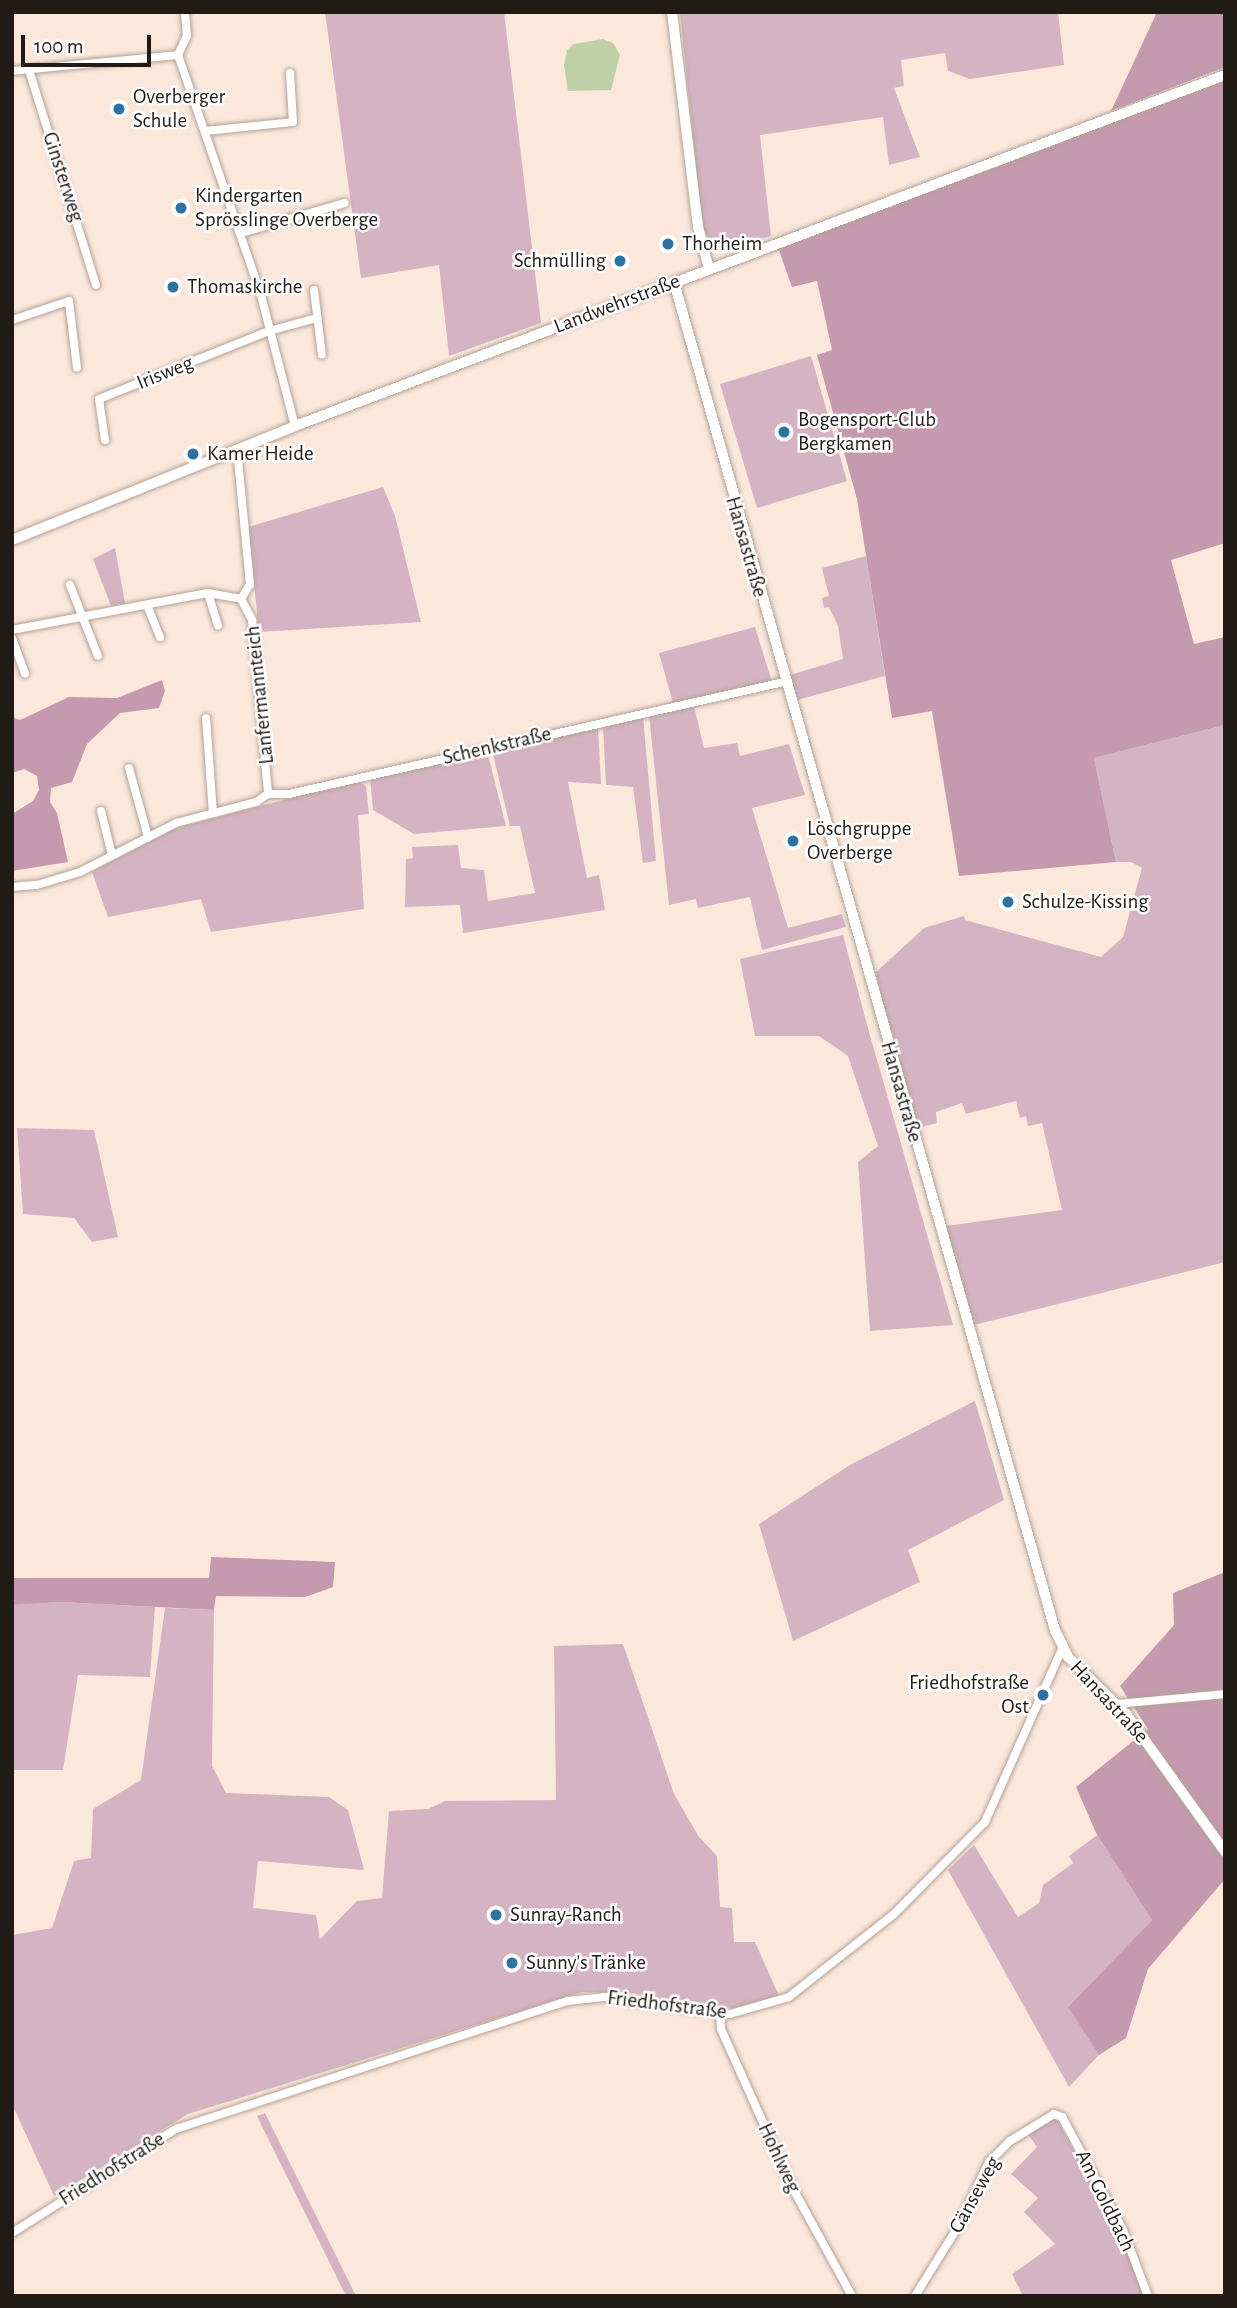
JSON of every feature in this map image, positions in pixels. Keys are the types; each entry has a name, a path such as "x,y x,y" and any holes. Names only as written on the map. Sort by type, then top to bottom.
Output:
{"main road":[{"name":"Landwehrstraße","path":"12,540 295,426 1225,75"}],"street":[{"path":"185,12 187,36 178,55 241,233 295,426"},
{"path":"672,12 698,227 709,269"},
{"path":"12,71 178,55"},
{"name":"Ginsterweg","path":"29,70 96,285"},
{"path":"205,131 293,122 290,73"},
{"path":"241,233 345,203"},
{"name":"Hansastraße","path":"674,282 784,682 1062,1649 1077,1668 1116,1704 1225,1852"},
{"path":"314,290 322,355"},
{"path":"12,320 69,301 77,368"},
{"path":"269,331 317,318"},
{"name":"Irisweg","path":"105,440 99,399 269,331"},
{"name":"Lanfermannteich","path":"237,449 250,584 241,599"},
{"path":"70,584 97,656"},
{"name":"Lanfermannteich","path":"12,630 208,593 241,599"},
{"name":"Lanfermannteich","path":"208,593 218,626"},
{"name":"Lanfermannteich","path":"241,599 252,620 268,794"},
{"path":"147,605 160,638"},
{"path":"12,638 25,674"},
{"name":"Schenkstraße","path":"12,887 48,882 148,837 213,813 256,802 268,794 289,794 784,682"},
{"path":"206,718 213,813"},
{"path":"129,768 148,837"},
{"path":"101,811 112,855"},
{"name":"Friedhofstraße","path":"12,2232 176,2129 567,2001 604,1997 720,2014 764,2008 804,1989 893,1915 976,1833 998,1800 1053,1662 1062,1649"},
{"path":"1116,1704 1225,1694"},
{"name":"Hohlweg","path":"720,2014 721,2029 792,2187 852,2296"},
{"name":"Gänseweg","path":"915,2296 958,2227 989,2162 1010,2141 1054,2114"},
{"name":"Am Goldbach","path":"1054,2114 1062,2117 1123,2231 1148,2296"}],"shaded area":[{"path":"325,12 504,12 541,323 449,356 439,265 361,278"},
{"path":"680,12 1058,12 1064,65 970,79 948,71 945,53 901,60 904,86 894,88 920,157 889,165 883,117 760,135 771,236 726,249 710,242 702,226"},
{"path":"1157,12 1225,12 1225,67 1111,111"},
{"path":"603,39 613,43 620,55 611,90 568,91 564,65 567,50 574,44"},
{"path":"1225,81 1225,543 1171,560 1194,644 1225,637 1225,725 1094,758 1116,862 959,876 932,711 892,718 857,499 817,355 832,350 817,281 792,287 777,245"},
{"name":"Bogensport-Club Bergkamen","path":"811,356 847,481 757,508 720,384"},
{"path":"383,487 395,516 421,622 259,632 248,527"},
{"path":"115,548 125,603 111,606 93,559"},
{"path":"866,556 885,676 797,700 790,675 843,659 838,626 829,607 824,608 822,598 829,596 822,568"},
{"path":"755,627 772,682 673,703 659,653"},
{"path":"162,680 165,691 159,708 120,713 87,744 72,782 51,788 50,802 57,813 68,862 12,871 12,814 33,801 39,790 37,776 24,769 12,773 12,717 20,720 69,697 117,698"},
{"path":"694,706 704,748 737,743 740,756 789,744 805,795 752,808 788,928 842,914 846,927 762,950 750,897 698,908 696,899 669,905 649,715"},
{"path":"643,716 656,861 643,863 633,787 606,785 603,725"},
{"path":"1225,725 1225,1262 974,1325 946,1226 1062,1210 1042,1123 1028,1126 1026,1116 1020,1118 1016,1101 966,1114 962,1103 936,1112 937,1123 918,1128 875,973 924,928 964,916 965,920 1101,957 1123,937 1142,868 1131,862 1116,862 1094,758"},
{"path":"598,726 601,784 568,782 587,878 599,875 605,910 463,933 460,905 405,907 406,859 413,858 412,847 458,845 461,868 484,870 488,901 535,893 520,826 510,826 492,750"},
{"path":"487,751 506,826 414,834 373,810 370,778"},
{"path":"359,780 366,787 369,814 358,815 364,909 211,932 201,899 108,917 92,872 173,829"},
{"path":"843,935 953,1325 870,1331 858,1162 878,1146 848,1056 819,1036 755,1036 740,959"},
{"path":"17,1128 94,1130 118,1237 92,1242 74,1218 23,1214"},
{"path":"975,1401 1004,1500 908,1550 920,1582 793,1641 759,1524 850,1465"},
{"path":"211,1557 335,1562 333,1587 305,1597 216,1596 214,1610 61,1602 12,1605 12,1578 209,1578"},
{"path":"1225,1572 1225,1879 1148,1969 1126,2038 1099,2055 1068,2007 1152,1920 1097,1835 1076,1787 1148,1729 1120,1686 1174,1625 1173,1593"},
{"path":"61,1602 155,1607 150,1677 78,1675 63,1770 12,1770 12,1605"},
{"path":"165,1608 214,1610 212,1766 226,1793 329,1797 348,1810 364,1870 258,1861 253,1908 316,1915 320,1939 357,1901 382,1898 389,1811 428,1809 445,1801 556,1800 554,1646 623,1644 674,1794 699,1837 717,1856 720,1907 732,1908 734,1942 755,1942 779,1996 733,2008 632,1993 582,1992 188,2114 54,2196 12,2104 12,1935 52,1928 74,1861 91,1858 93,1809 141,1780"},
{"path":"1097,1835 1152,1920 1069,2006 1099,2055 1069,2087 948,1870 974,1845 1018,1917 1039,1903 1043,1885 1073,1863 1069,1856"},
{"path":"265,2113 356,2296 346,2296 257,2116"},
{"path":"1048,2118 1058,2121 1129,2255 1145,2296 1023,2296 1012,2274 1055,2244 1024,2212 1038,2198 1011,2174 1037,2147 1028,2134"}],"place":[{"name":"Overberger Schule","path":"119,109"},
{"name":"Kindergarten Sprösslinge Overberge","path":"181,208"},
{"name":"Thorheim","path":"668,244"},
{"name":"Schmülling","path":"620,261"},
{"name":"Thomaskirche","path":"173,287"},
{"name":"Bogensport-Club Bergkamen","path":"784,432"},
{"name":"Kamer Heide","path":"193,454"},
{"name":"Löschgruppe Overberge","path":"793,841"},
{"name":"Schulze-Kissing","path":"1008,902"},
{"name":"Friedhofstraße Ost","path":"1043,1695"},
{"name":"Sunray-Ranch","path":"496,1915"},
{"name":"Sunny's Tränke","path":"512,1963"}]}
